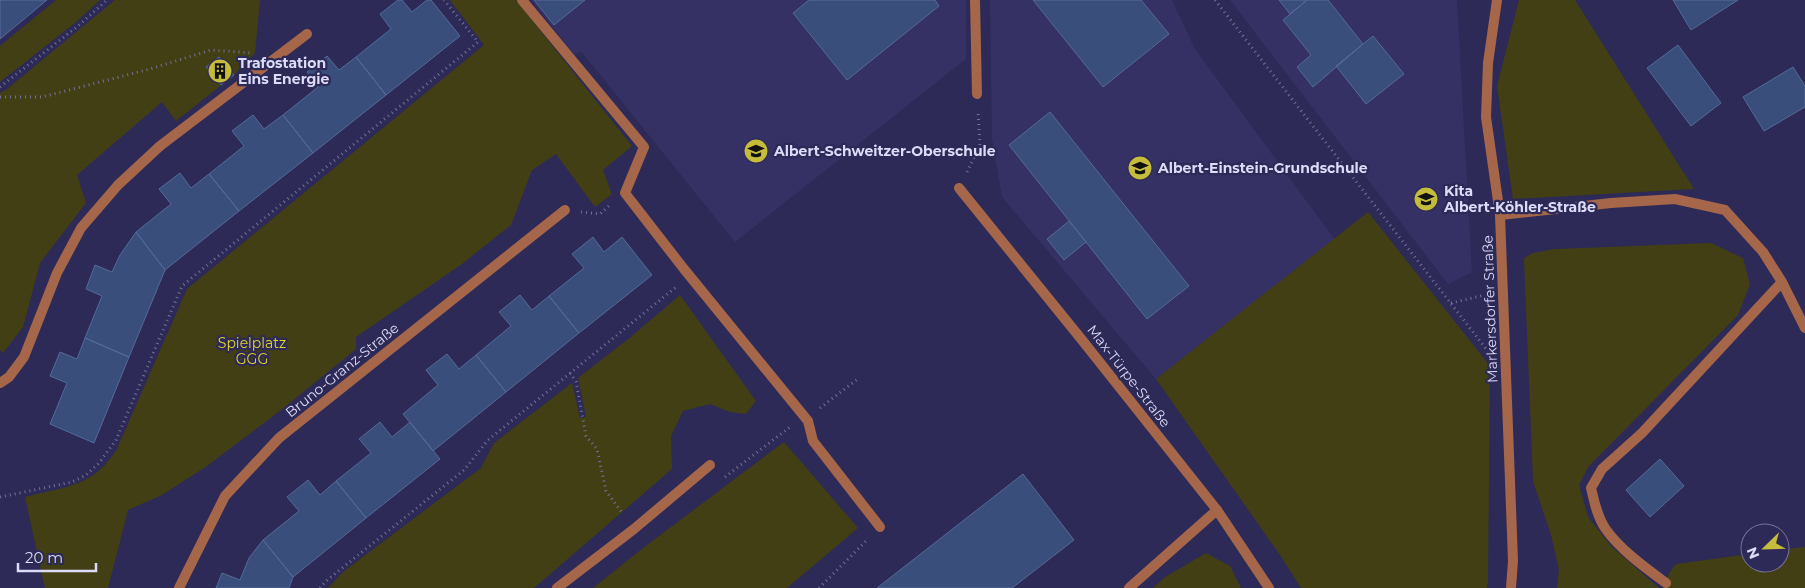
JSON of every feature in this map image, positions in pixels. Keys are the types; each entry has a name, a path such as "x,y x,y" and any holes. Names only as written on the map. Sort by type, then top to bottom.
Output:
{"street":[{"path":"522,0 644,147 625,193 806,419 813,440 880,527"},
{"path":"975,0 977,94"},
{"name":"Markersdorfer Straße","path":"1497,0 1488,63 1486,117 1500,215 1513,561 1511,588"},
{"path":"0,383 9,377 24,357 57,273 81,228 118,185 160,146 307,34"},
{"name":"Max-Türpe-Straße","path":"959,188 1217,510 1269,588"},
{"path":"1500,215 1620,202 1675,199 1725,210 1763,252 1782,282 1805,328"},
{"name":"Bruno-Granz-Straße","path":"179,588 225,496 279,438 565,210"},
{"path":"1666,583 1635,560 1605,528 1594,505 1591,488 1602,470 1642,434 1782,282"},
{"path":"557,588 634,529 710,465"},
{"path":"1129,588 1217,510"}],"path":[{"path":"0,87 107,0"},
{"path":"0,497 72,482 86,475 99,463 116,440 182,286 478,42 444,0"},
{"path":"1215,0 1490,354 1505,355"},
{"path":"0,97 42,97 150,69 211,50 255,54"},
{"path":"959,188 980,144 978,115"},
{"path":"565,210 600,214 625,193"},
{"path":"320,588 326,581 464,470 488,440 690,276"},
{"path":"1451,303 1503,291"},
{"path":"570,373 576,382 586,436 597,449 606,491 634,529"},
{"path":"756,453 798,421 806,419 859,378"},
{"path":"819,588 880,527"}],"shaded area":[{"name":"Albert-Schweitzer-Oberschule","path":"531,0 966,0 966,59 735,242 581,51 575,55"},
{"name":"Albert-Einstein-Grundschule","path":"990,0 1172,0 1195,49 1335,240 1156,379 1002,197 992,139"},
{"name":"Kita Albert-Köhler-Straße","path":"1230,0 1457,0 1472,272 1448,284"}],"green space":[{"path":"56,0 100,0 76,22 0,82 0,46"},
{"path":"115,0 260,0 255,53 234,75 176,121 162,102 77,175 86,203 40,263 23,327 3,353 0,350 0,93"},
{"name":"Spielplatz GGG","path":"450,0 516,0 632,146 603,170 612,194 595,207 556,154 532,170 511,225 462,264 356,337 356,349 285,407 207,466 162,495 128,510 108,588 45,588 25,497 84,480 101,469 116,451 187,289 484,45"},
{"path":"1519,0 1575,0 1694,189 1513,199 1497,86"},
{"path":"1368,212 1490,366 1487,588 1301,588 1280,555 1156,379"},
{"path":"1711,243 1743,258 1750,284 1738,315 1588,467 1579,485 1588,517 1612,547 1659,588 1557,588 1559,570 1551,535 1533,481 1524,258 1533,253 1555,249"},
{"path":"680,295 756,401 746,414 730,412 710,404 683,411 671,436 672,469 534,588 328,588 343,572 481,468 494,443 572,383 580,418 586,417 578,378 632,336"},
{"path":"784,442 858,528 787,588 593,588 643,548"},
{"path":"1805,547 1805,588 1665,588 1669,573 1676,564 1740,555 1740,573 1790,573 1790,549"},
{"path":"1206,553 1230,566 1241,588 1153,588 1165,577"}],"building":[{"path":"0,0 47,0 0,39"},
{"path":"398,0 402,0 412,12 427,0 431,0 460,36 386,95 356,57 391,29 380,14"},
{"path":"534,0 585,0 554,25"},
{"path":"809,0 935,0 939,6 847,80 793,13"},
{"path":"1033,0 1141,0 1169,34 1103,87"},
{"path":"1279,0 1307,0 1290,14"},
{"path":"1307,0 1328,0 1363,44 1313,87 1297,67 1311,55 1283,20"},
{"path":"1673,0 1738,0 1691,30"},
{"path":"1373,36 1404,74 1366,104 1336,66"},
{"path":"1678,45 1721,103 1691,126 1647,68"},
{"path":"327,56 339,70 356,57 386,95 313,153 283,115 318,87 307,72"},
{"name":"Trafostation Eins Energie","path":"219,57 234,75 221,85 206,67"},
{"path":"1793,67 1805,86 1805,107 1764,131 1743,97"},
{"path":"1050,112 1189,286 1147,319 1009,145"},
{"path":"253,115 264,129 283,115 313,153 239,211 209,174 244,146 232,131"},
{"path":"180,173 191,188 209,174 239,211 165,270 136,232 171,204 159,189"},
{"path":"1069,221 1086,242 1064,260 1047,239"},
{"path":"136,232 165,270 129,357 85,338 102,296 86,289 95,265 112,272 120,255"},
{"path":"593,237 604,252 622,237 652,275 579,333 549,296 584,268 572,254"},
{"path":"520,295 532,310 549,296 579,333 506,392 476,355 511,326 499,312"},
{"path":"85,338 129,357 94,443 50,424 67,383 50,376 60,352 77,359"},
{"path":"447,354 459,369 476,355 506,392 433,451 403,414 438,385 426,370"},
{"path":"380,422 392,437 410,422 440,459 366,518 336,481 371,453 359,439"},
{"path":"1660,459 1684,486 1650,517 1626,490"},
{"path":"1023,474 1074,540 1012,588 877,588"},
{"path":"308,480 320,495 336,481 366,518 293,577 263,540 299,511 287,497"},
{"path":"263,540 293,577 289,588 216,588 222,573 240,580 249,558"}],"place":[{"name":"Trafostation Eins Energie","path":"220,71"},
{"name":"Albert-Schweitzer-Oberschule","path":"756,151"},
{"name":"Albert-Einstein-Grundschule","path":"1140,168"},
{"name":"Kita Albert-Köhler-Straße","path":"1426,199"}]}
